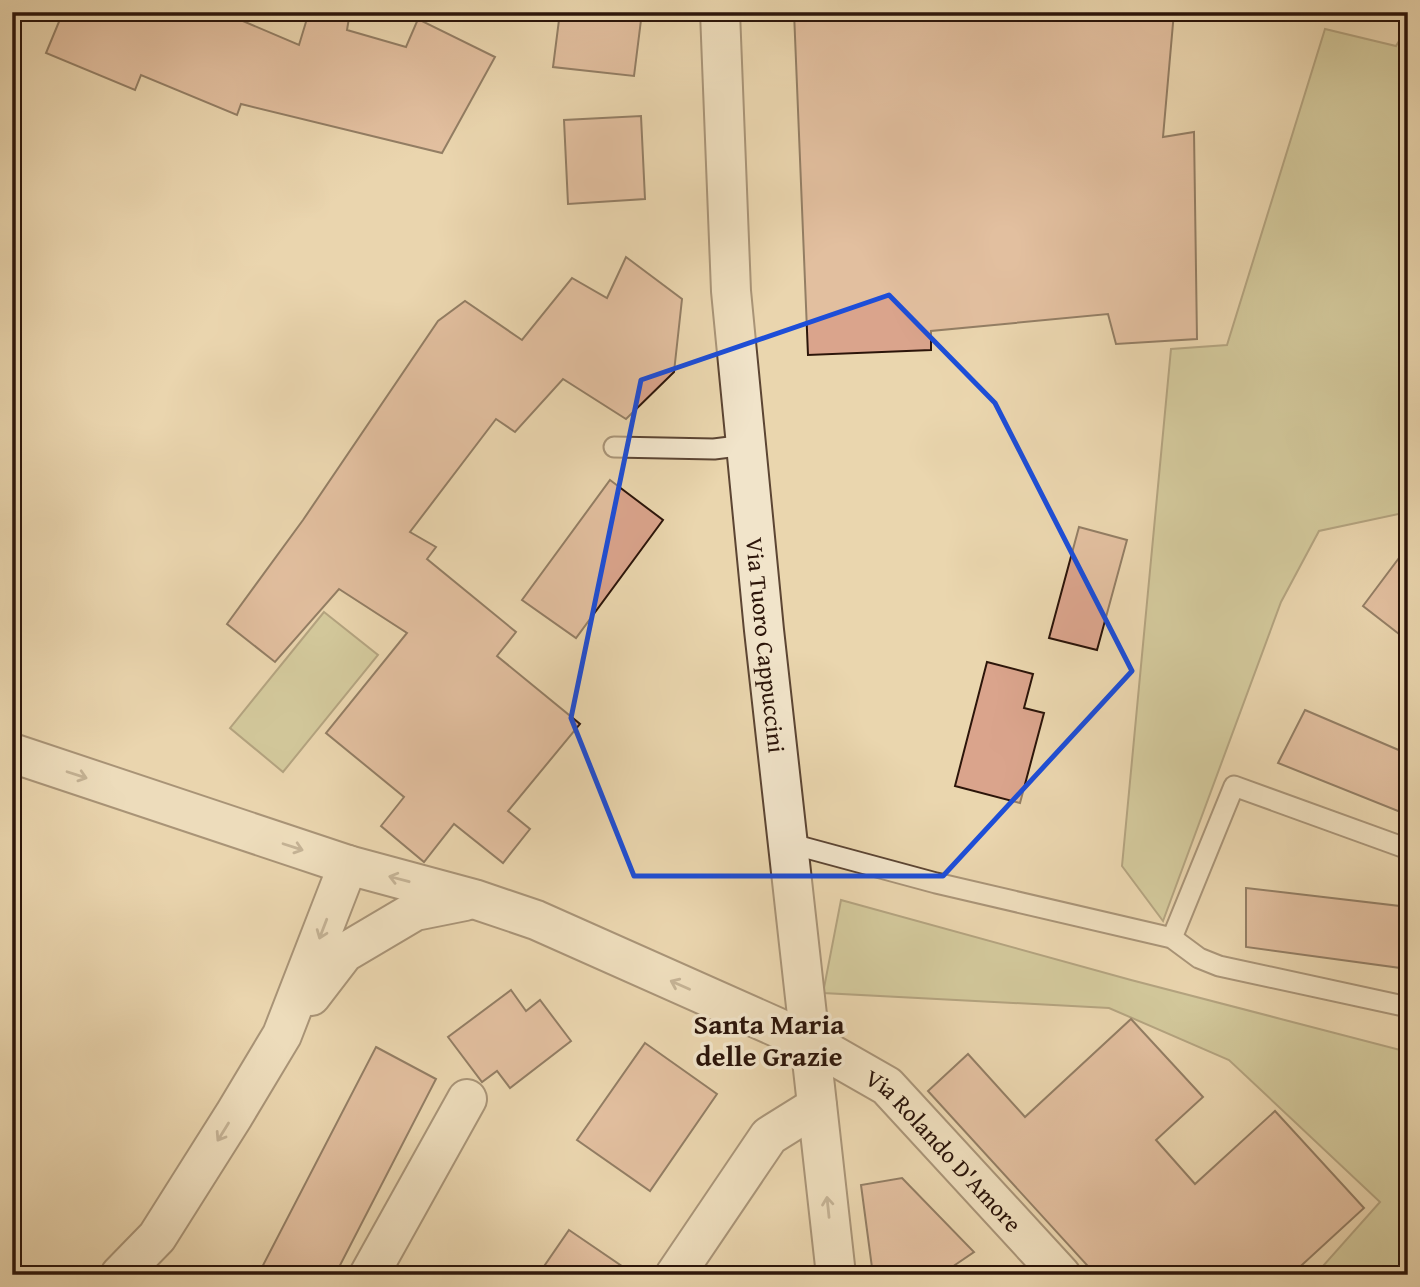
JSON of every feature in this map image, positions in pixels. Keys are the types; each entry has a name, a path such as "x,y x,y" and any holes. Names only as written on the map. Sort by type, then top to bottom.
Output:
{"street":[{"name":"Via Tuoro Cappuccini","path":"720,12 731,291 764,630 836,1275"},
{"name":"Via Rolando D'Amore","path":"12,753 348,865 474,899 536,920 810,1042 887,1086 1061,1275"},
{"path":"282,1035 348,865"},
{"path":"120,1275 157,1237 282,1035 344,953 415,911 474,899"},
{"path":"369,1275 467,1099"},
{"path":"675,1275 769,1136 817,1106"}],"lane":[{"path":"614,447 714,449 746,445"},
{"path":"1172,938 1234,786 1408,849"},
{"path":"788,843 936,883 1172,938 1199,958 1219,966 1408,1007"}],"highlighted area":[{"path":"889,295 995,403 1132,671 943,876 634,876 571,718 641,380"}],"green space":[{"path":"1408,26 1408,512 1319,531 1281,602 1163,921 1122,866 1171,349 1227,345 1325,29 1396,46"},
{"path":"324,612 378,655 283,772 230,728"},
{"path":"841,900 1131,980 1408,1052 1408,1275 1315,1275 1380,1202 1229,1060 1109,1008 823,993"}],"building":[{"path":"63,12 222,12 299,45 309,12 350,12 347,30 406,47 418,19 495,57 442,153 241,104 237,115 141,75 135,90 46,53"},
{"path":"560,12 642,12 634,76 553,67"},
{"path":"794,12 1174,12 1163,137 1194,132 1197,339 1116,344 1108,314 931,331 931,350 808,355"},
{"path":"641,116 645,199 568,204 564,120"},
{"path":"626,257 682,299 674,372 626,419 563,379 515,432 496,419 410,532 436,547 427,559 516,632 497,656 580,724 508,811 530,829 503,863 454,824 424,862 381,826 404,797 326,733 407,633 339,589 275,662 227,624 303,520 438,321 465,301 522,340 572,278 607,298"},
{"path":"610,480 663,520 576,638 522,600"},
{"path":"1079,527 1127,540 1097,650 1049,638"},
{"path":"1408,546 1408,641 1363,606"},
{"path":"987,662 1033,674 1024,708 1044,713 1020,803 955,786"},
{"path":"1305,710 1408,754 1408,815 1278,763"},
{"path":"1246,888 1408,907 1408,969 1246,947"},
{"path":"511,990 526,1011 540,1000 571,1041 510,1088 497,1071 482,1082 448,1037"},
{"path":"1131,1019 1203,1097 1156,1140 1195,1184 1275,1111 1364,1208 1291,1275 1096,1275 928,1091 968,1054 1025,1117"},
{"path":"645,1043 717,1094 650,1191 577,1140"},
{"path":"376,1047 436,1079 335,1275 258,1275"},
{"path":"902,1178 974,1252 952,1267 951,1275 873,1275 861,1185"},
{"path":"569,1230 635,1275 538,1275"}],"district":[{"name":"Santa Maria delle Grazie","path":"769,1039"}]}
